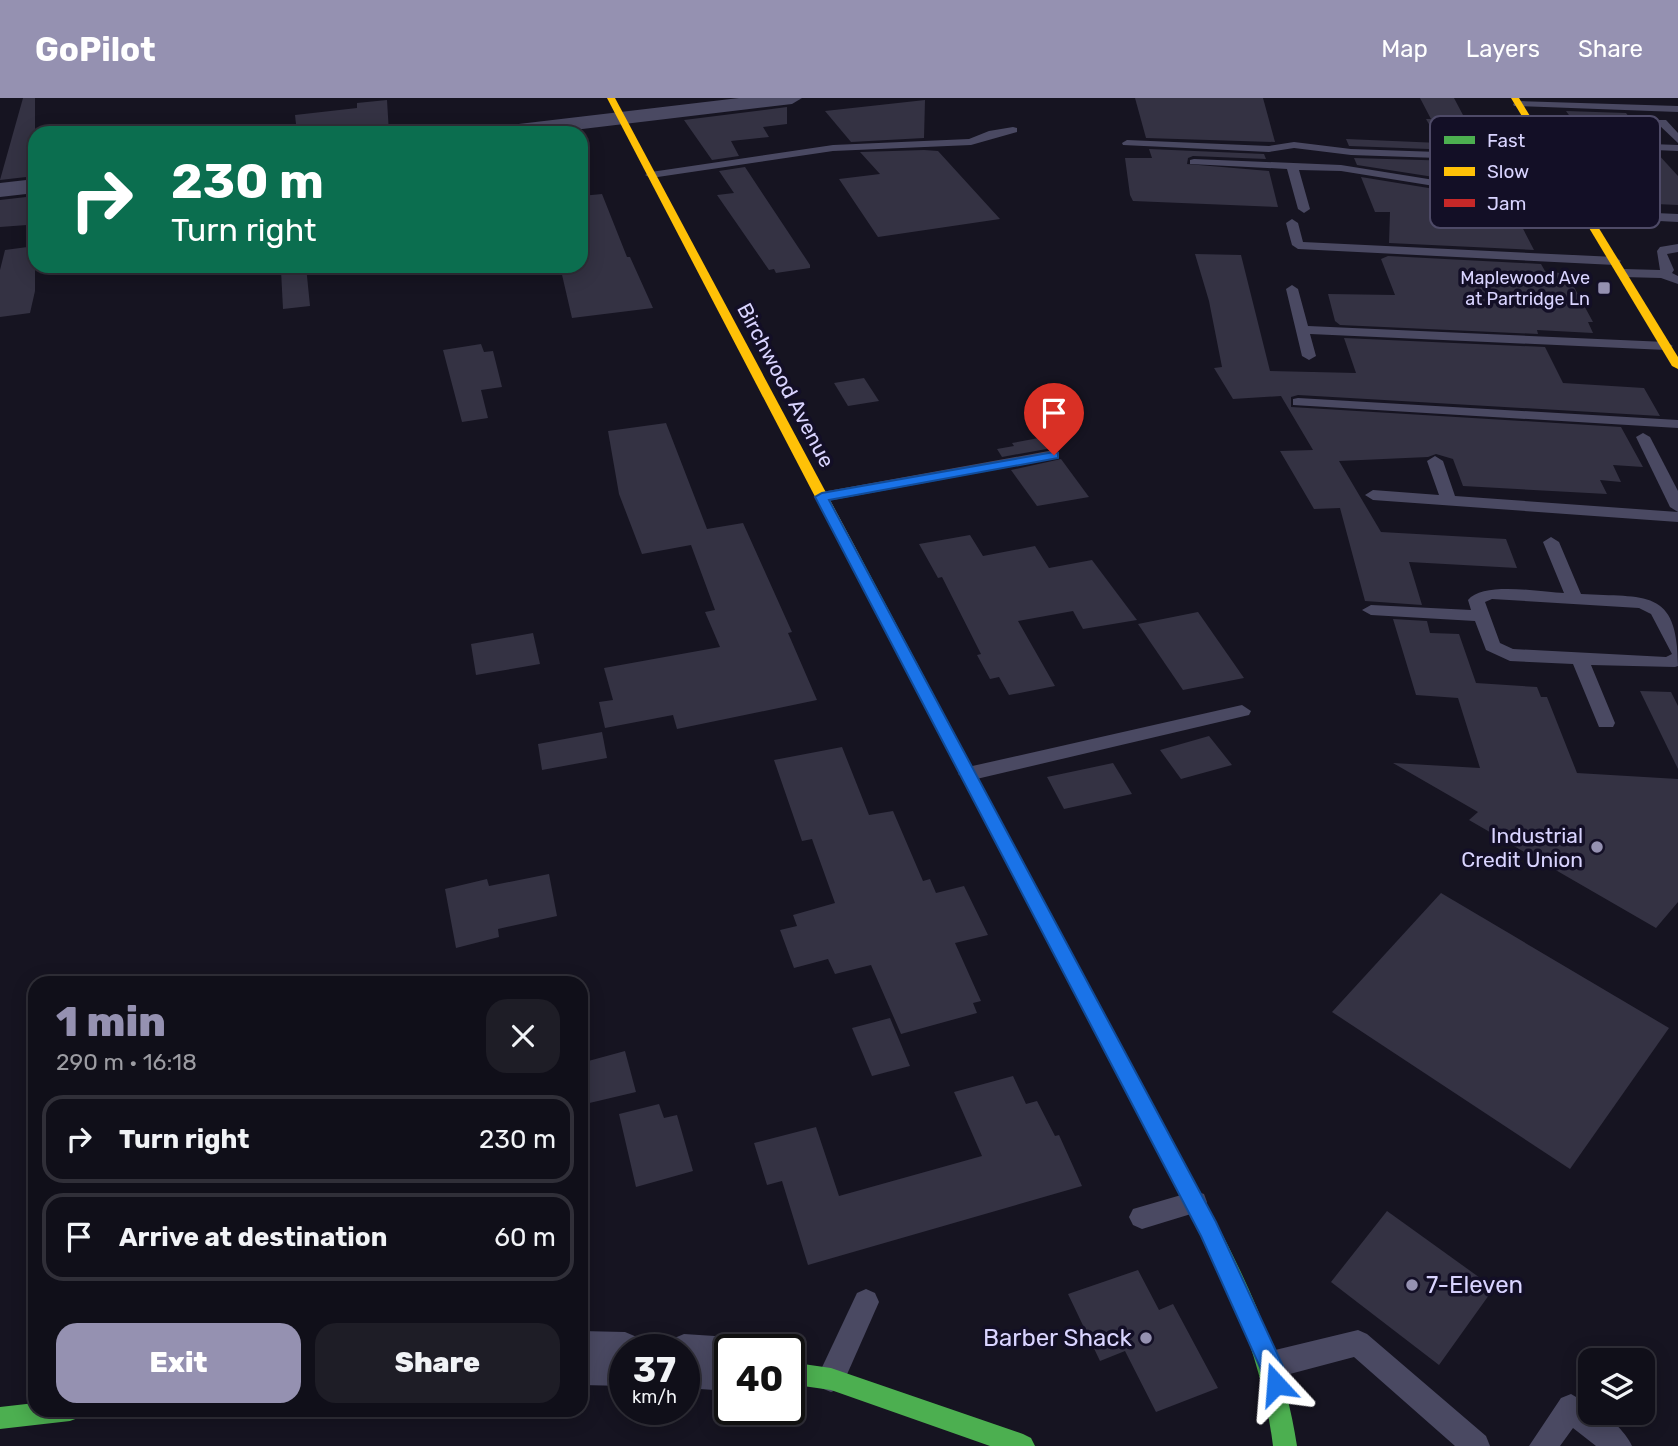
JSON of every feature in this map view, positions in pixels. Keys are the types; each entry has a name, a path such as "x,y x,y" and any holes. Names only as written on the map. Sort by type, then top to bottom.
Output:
{"street":[{"name":"Birchwood Avenue","path":"611,98 1195,1202 1271,1366 1285,1421 1285,1446"},
{"path":"553,126 792,98"},
{"path":"1516,101 1525,116"},
{"path":"0,190 28,187"},
{"path":"1595,228 1678,366"},
{"path":"588,1358 609,1359"},
{"path":"805,1375 831,1378 1023,1446"},
{"path":"0,1418 28,1415"}],"lane":[{"path":"1516,101 1678,109"},
{"path":"1662,122 1678,140"},
{"path":"651,175 833,148 971,142 993,133 1013,130"},
{"path":"1127,142 1269,149 1315,146 1351,152 1430,155"},
{"path":"1660,147 1678,148"},
{"path":"1194,162 1341,168 1430,182"},
{"path":"1292,166 1304,209"},
{"path":"1660,217 1678,218"},
{"path":"1292,223 1298,245 1619,267 1663,274 1678,280"},
{"path":"1663,274 1668,270 1668,265 1661,254 1664,250 1678,248"},
{"path":"1292,289 1309,356"},
{"path":"1303,330 1666,345"},
{"path":"1298,402 1678,424"},
{"path":"1643,437 1678,507"},
{"path":"822,497 1054,455"},
{"path":"1435,461 1449,501"},
{"path":"1373,495 1678,517"},
{"path":"1551,542 1575,599"},
{"path":"1678,650 1673,629 1658,611 1642,603 1490,594 1476,600 1492,646 1510,655 1669,663 1678,658"},
{"path":"1371,610 1482,616"},
{"path":"1580,659 1606,723"},
{"path":"968,774 1242,711"},
{"path":"1142,1217 1195,1202"},
{"path":"831,1378 866,1302"},
{"path":"1271,1366 1358,1343 1476,1446"},
{"path":"1544,1446 1571,1408 1618,1446"}],"building":[{"path":"23,98 35,98 35,126 28,126 28,177 0,180"},
{"path":"1135,98 1263,98 1275,142 1146,138"},
{"path":"1420,98 1454,98 1464,116 1430,116"},
{"path":"387,100 389,126 296,126 295,115 357,108 357,103"},
{"path":"925,100 924,138 851,142 825,111"},
{"path":"787,107 787,124 763,127 769,137 731,141 739,156 712,160 684,120"},
{"path":"1566,111 1626,113 1628,116 1570,116"},
{"path":"1346,139 1430,143 1430,149 1349,146"},
{"path":"1149,149 1264,154 1266,159 1193,156 1188,158 1187,164 1269,171 1278,207 1133,201 1125,158 1152,158"},
{"path":"938,151 1000,219 878,237 839,179 880,174 860,152"},
{"path":"1660,156 1678,176 1678,205 1660,204"},
{"path":"1354,158 1430,160 1430,176 1357,165"},
{"path":"745,167 810,268 776,273 774,269 769,270 717,195 734,193 719,171"},
{"path":"1361,177 1430,188 1430,228 1523,228 1534,250 1389,243 1390,212 1375,212"},
{"path":"602,194 627,257 630,257 653,308 572,318 562,273 588,273 588,195"},
{"path":"28,197 27,225 0,227 0,200"},
{"path":"28,247 28,273 35,273 35,291 30,313 0,317 0,270 5,250"},
{"path":"1195,254 1241,255 1270,371 1356,373 1344,338 1545,347 1563,383 1644,388 1660,416 1298,395 1291,397 1291,407 1621,427 1643,467 1613,465 1621,482 1600,480 1607,494 1463,486 1453,459 1436,454 1428,457 1339,461 1381,532 1506,539 1517,568 1409,562 1422,605 1365,601 1340,508 1314,509 1280,451 1313,450 1281,396 1233,399 1214,368 1222,367 1209,301"},
{"path":"1388,256 1541,264 1545,271 1567,274 1593,322 1588,322 1593,333 1537,330 1538,334 1340,325 1335,321 1328,294 1395,295 1381,259"},
{"path":"281,273 307,273 310,306 283,309"},
{"path":"481,344 484,352 493,351 502,387 481,390 488,418 462,422 443,350"},
{"path":"864,378 879,401 848,406 834,383"},
{"path":"666,423 707,529 743,523 792,632 788,633 817,700 677,729 673,715 605,728 599,702 613,700 604,668 720,647 705,612 715,610 691,545 642,554 619,494 608,431"},
{"path":"1044,437 1052,448 1002,457 997,449 1014,446 1012,443"},
{"path":"1061,459 1089,497 1037,506 1011,470"},
{"path":"970,535 983,556 1035,546 1049,568 1092,560 1137,620 1083,629 1073,611 1018,621 1055,686 1009,695 999,677 990,679 977,655 981,654 942,577 938,578 919,544"},
{"path":"1198,612 1244,678 1183,690 1138,624"},
{"name":"Industrial Credit Union","path":"1393,619 1427,621 1430,633 1459,634 1476,683 1537,687 1541,697 1547,697 1577,773 1678,779 1678,902 1656,928 1469,820 1478,812 1393,763 1480,768 1458,698 1416,695"},
{"path":"533,633 540,664 476,675 471,644"},
{"path":"1640,691 1671,692 1678,706 1678,769"},
{"path":"602,732 607,758 542,770 538,744"},
{"path":"1209,736 1232,765 1181,779 1160,750"},
{"path":"842,747 869,815 893,811 923,881 930,879 936,893 964,886 988,935 955,943 981,1001 973,1003 977,1013 901,1034 871,965 835,974 828,959 794,968 780,930 797,926 793,915 835,903 812,839 802,841 774,760"},
{"path":"1113,763 1132,794 1064,809 1047,777"},
{"path":"549,874 557,916 498,929 499,937 456,948 445,889 487,879 489,886"},
{"path":"1441,893 1669,1028 1570,1169 1332,1012"},
{"path":"890,1018 910,1066 872,1076 852,1028"},
{"path":"625,1051 636,1092 588,1103 588,1061"},
{"path":"1013,1076 1026,1104 1037,1101 1055,1136 1059,1135 1082,1186 808,1265 782,1181 767,1185 754,1143 816,1127 839,1196 982,1156 954,1092"},
{"path":"659,1104 664,1118 677,1115 693,1171 636,1187 619,1114"},
{"name":"7-Eleven","path":"1387,1211 1494,1288 1439,1365 1331,1282"},
{"path":"1138,1270 1159,1310 1173,1304 1218,1388 1156,1412 1125,1351 1100,1361 1068,1294"}],"traffic: fast":[{"path":"854,558 1060,948"},
{"path":"1181,1176 1247,1306 1272,1375 1285,1446"},
{"path":"805,1375 831,1379 1023,1446"},
{"path":"0,1418 28,1415"}],"traffic: slow":[{"path":"611,98 854,558"},
{"path":"1515,98 1526,116"},
{"path":"1594,228 1678,366"}],"traffic: jam":[{"path":"1060,948 1181,1176"}],"place":[{"name":"Maplewood Ave at Partridge Ln","path":"1604,288"},
{"name":"Industrial Credit Union","path":"1597,847"},
{"name":"7-Eleven","path":"1412,1285"},
{"name":"Barber Shack","path":"1146,1338"}],"route":[{"path":"1054,455 822,497 1209,1229 1271,1366 1276,1384"}]}
